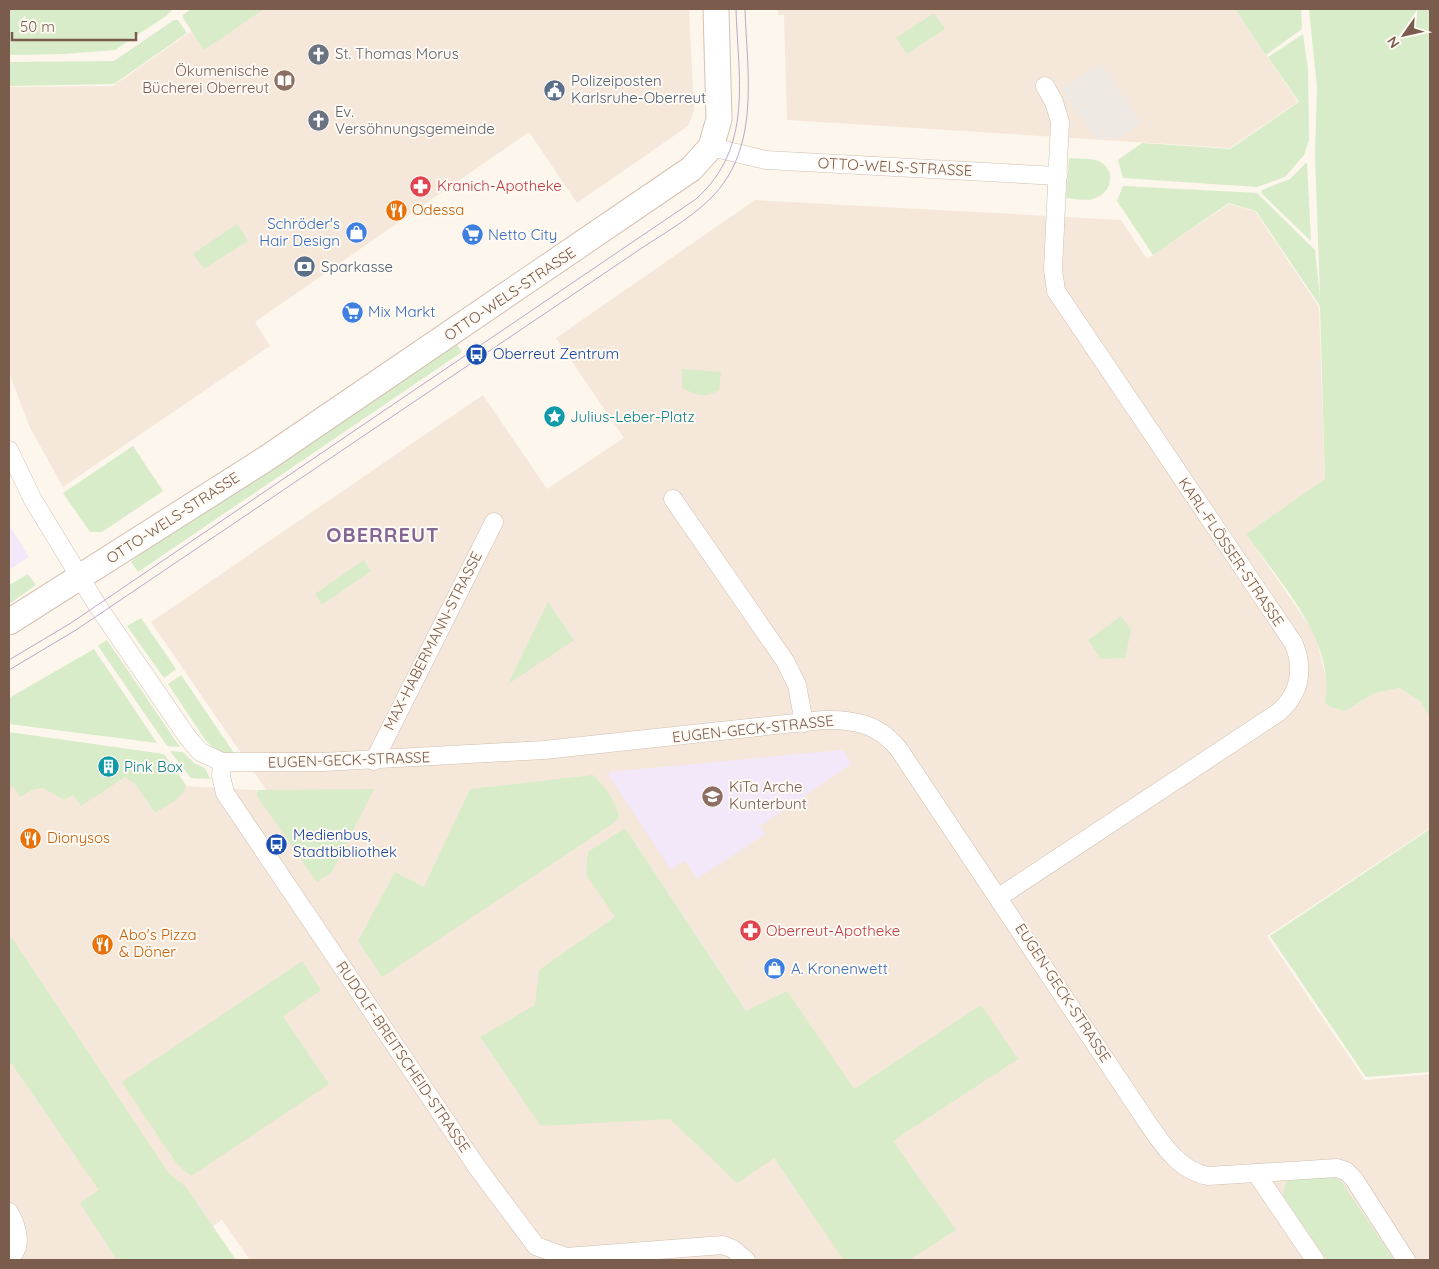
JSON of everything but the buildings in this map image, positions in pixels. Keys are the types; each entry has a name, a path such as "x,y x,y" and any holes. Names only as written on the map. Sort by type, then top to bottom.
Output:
{"street":[{"path":"711,148 719,119 716,9"},
{"name":"KARL-FLÖSSER-STRASSE","path":"999,897 1279,712 1292,697 1300,676 1300,663 1294,644 1059,297 1054,285 1053,269 1060,122 1054,102 1045,86"},
{"name":"OTTO-WELS-STRASSE","path":"9,622 267,458 691,169 711,148 766,160 1058,176"},
{"path":"9,450 33,500 80,577"},
{"path":"673,499 784,661 797,685 804,723"},
{"name":"MAX-HABERMANN-STRASSE","path":"374,760 494,522"},
{"name":"EUGEN-GECK-STRASSE","path":"80,577 115,633 186,735 200,752 222,762 374,760 544,750 804,723 851,720 875,728 893,741 999,897 1143,1116 1176,1159 1188,1170 1208,1176 1337,1168 1346,1171 1354,1179 1406,1260"},
{"name":"RUDOLF-BREITSCHEID-STRASSE","path":"222,762 221,776 225,793 527,1237 544,1250 566,1257 655,1255 723,1245 733,1248 746,1260"},
{"path":"1256,1173 1315,1260"},
{"path":"9,1212 17,1228 18,1237 14,1254 9,1258"}],"shaded area":[{"path":"223,9 689,9 694,111 688,126 577,203 529,132 255,322 270,346 63,487 30,428 9,373 9,87 113,86"},
{"path":"778,9 1235,9 1298,102 1230,148 787,120 784,15 778,15"},
{"path":"1101,63 1142,123 1120,138 1096,139 1061,90"},
{"path":"755,200 1121,220 1147,259 1229,204 1255,211 1319,307 1325,480 1246,534 1315,634 1328,686 1345,711 1375,693 1399,688 1420,701 1430,717 1430,828 1267,936 1365,1080 1430,1074 1430,1260 250,1260 222,1220 162,1260 9,1260 9,734 185,786 267,791 151,622 483,395 547,489 624,438 556,338"},
{"path":"9,525 29,557 9,570"},
{"name":"KiTa Arche Kunterbunt","path":"843,750 851,764 760,826 765,834 697,879 685,860 671,870 609,776 609,772"}],"green space":[{"path":"9,9 173,9 166,16 115,50 65,54 9,55"},
{"path":"191,9 264,9 204,50 183,18 183,15"},
{"path":"1235,9 1301,9 1302,29 1266,55"},
{"path":"1309,9 1430,9 1430,717 1420,701 1399,688 1375,693 1345,711 1330,707 1325,703 1326,680 1322,658 1314,636 1289,592 1246,534 1325,479 1320,306 1256,211 1229,203 1153,255 1117,201 1123,186 1257,193 1315,250 1320,298 1315,154 1317,88"},
{"path":"934,13 945,29 907,54 896,38"},
{"path":"174,20 178,20 187,33 114,84 9,86 9,62 114,61"},
{"path":"1303,34 1308,69 1309,140 1304,155 1285,177 1257,187 1123,178 1118,160 1142,143 1230,149 1299,102 1268,57"},
{"path":"1069,158 1093,159 1103,163 1110,174 1110,180 1109,186 1100,196 1090,200 1066,198"},
{"path":"1307,162 1311,241 1261,193 1262,190 1290,179"},
{"path":"237,224 248,241 204,269 193,254"},
{"path":"454,340 462,352 138,572 131,562 151,545"},
{"path":"682,369 721,372 719,390 714,393 700,395 682,388"},
{"path":"133,446 163,491 102,532 90,532 63,493"},
{"path":"364,560 371,571 322,605 315,594"},
{"path":"28,574 36,585 9,604 9,585"},
{"path":"548,602 574,640 508,684"},
{"path":"1121,616 1131,630 1125,658 1101,659 1088,640"},
{"path":"141,618 176,669 164,678 127,626"},
{"path":"107,640 180,747 167,746 98,646"},
{"path":"94,649 157,743 9,724 9,698"},
{"path":"181,675 235,755 218,752 206,741 168,684"},
{"path":"9,732 164,754 186,785 185,790 178,798 155,813 136,785 125,777 81,806 73,795 64,800 43,788 32,790 20,797 13,786 9,789"},
{"path":"170,751 183,752 194,763 205,768 210,779 191,778"},
{"path":"593,775 605,789 615,806 619,817 615,822 382,977 358,941 395,872 424,887 470,789"},
{"path":"374,789 332,872 317,882 257,796 259,790"},
{"path":"625,828 746,1011 787,991 854,1089 981,1005 1018,1059 893,1141 956,1230 909,1260 844,1260 774,1158 737,1183 670,1119 541,1126 480,1037 535,1005 539,970 615,917 586,874 588,852"},
{"path":"1430,829 1430,1072 1366,1077 1270,936"},
{"path":"12,938 169,1174 186,1187 236,1260 117,1260 80,1203 99,1190 12,1064 9,1064 9,940"},
{"path":"302,961 321,990 283,1016 329,1084 191,1176 177,1164 122,1082"},
{"path":"1324,1174 1340,1180 1393,1260 1327,1260 1283,1196 1285,1183 1292,1179"}],"tram line":[{"path":"9,660 71,623 696,199 714,179 727,157 735,134 740,86 736,9"},
{"path":"9,670 76,630 672,228 711,198 727,178 738,156 744,133 748,109 745,9"}],"place":[{"name":"St. Thomas Morus","path":"319,54"},
{"name":"Ökumenische Bücherei Oberreut","path":"285,80"},
{"name":"Polizeiposten Karlsruhe-Oberreut","path":"555,90"},
{"name":"Ev. Versöhnungsgemeinde","path":"319,121"},
{"name":"Kranich-Apotheke","path":"421,186"},
{"name":"Odessa","path":"396,210"},
{"name":"Schröder's Hair Design","path":"356,233"},
{"name":"Netto City","path":"472,235"},
{"name":"Sparkasse","path":"305,267"},
{"name":"Mix Markt","path":"352,312"},
{"name":"Oberreut Zentrum","path":"477,354"},
{"name":"Julius-Leber-Platz","path":"554,417"},
{"name":"Pink Box","path":"108,767"},
{"name":"KiTa Arche Kunterbunt","path":"713,796"},
{"name":"Dionysos","path":"31,838"},
{"name":"Medienbus, Stadtbibliothek","path":"277,844"},
{"name":"Oberreut-Apotheke","path":"750,931"},
{"name":"Abo's Pizza & Döner","path":"103,944"},
{"name":"A. Kronenwett","path":"775,969"}],"district":[{"name":"OBERREUT","path":"383,535"}]}
